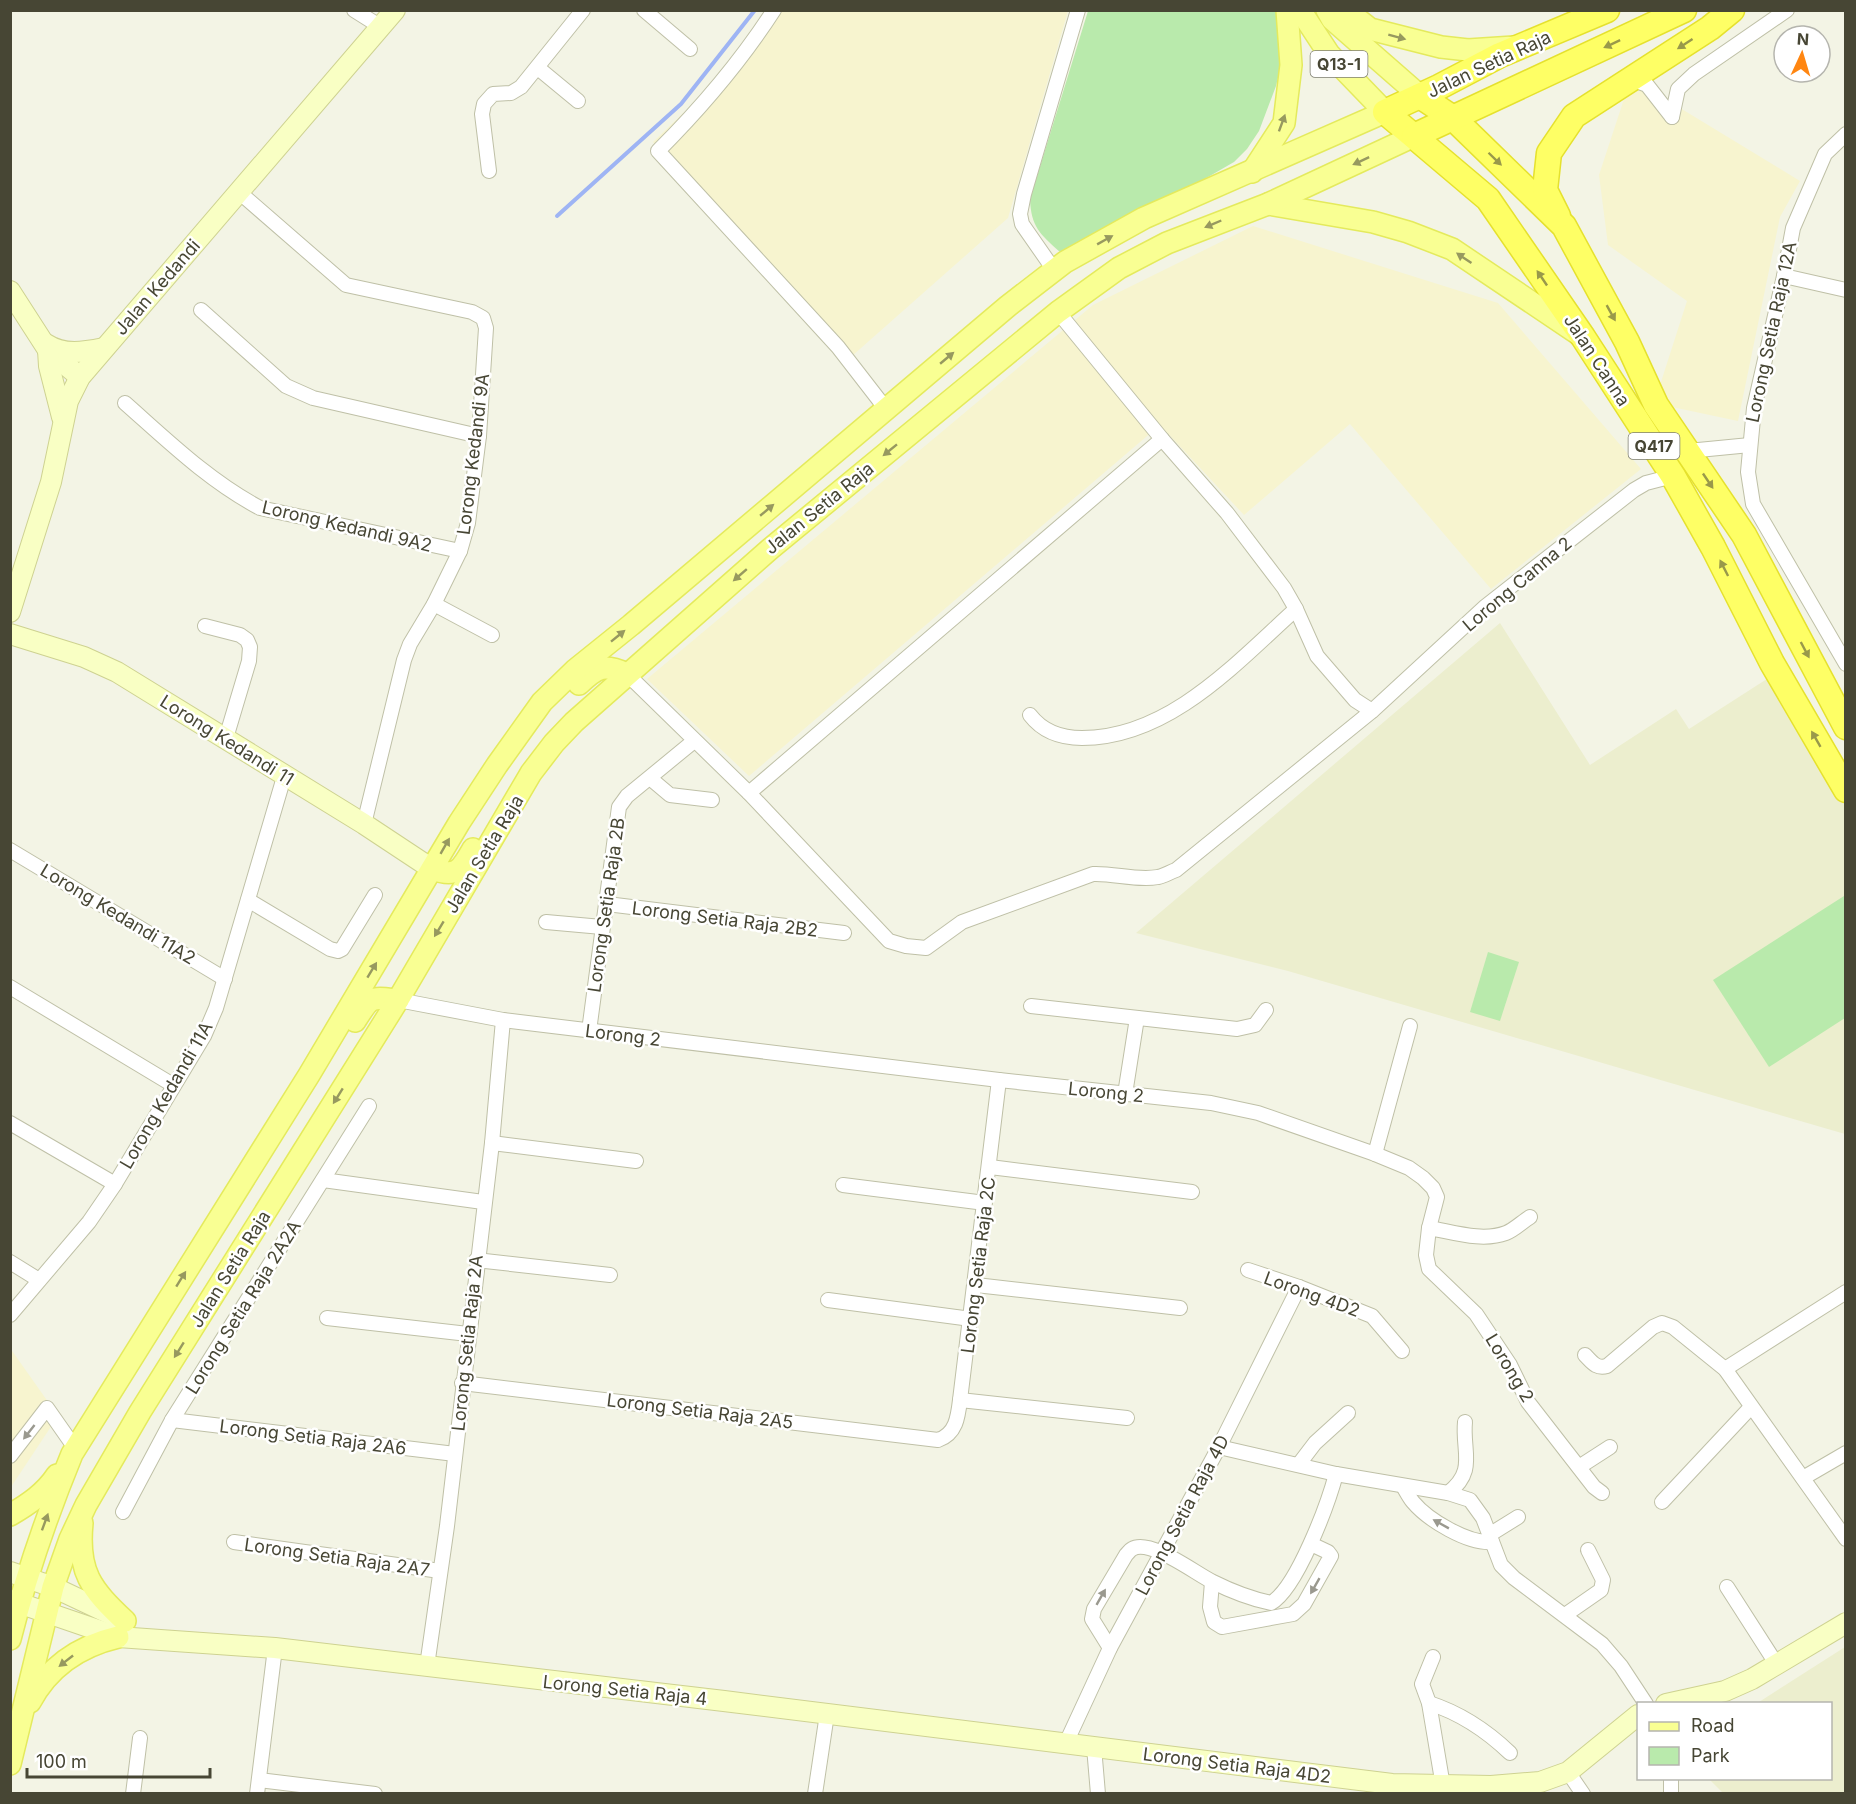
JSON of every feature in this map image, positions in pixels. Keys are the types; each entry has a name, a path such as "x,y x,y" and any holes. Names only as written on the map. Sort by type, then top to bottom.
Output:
{"highway":[{"name":"Jalan Setia Raja","path":"1420,96 1521,47 1607,10"},
{"name":"Jalan Setia Raja","path":"1414,136 1684,10"},
{"path":"1563,226 1545,190 1549,153 1575,116 1710,28 1732,10"},
{"path":"1385,112 1420,96"},
{"name":"Q417","path":"1420,96 1453,118"},
{"name":"Jalan Canna","path":"1385,112 1488,199 1583,338 1673,476 1713,547 1772,663 1845,790"},
{"name":"Jalan Canna","path":"1453,118 1563,226 1627,342 1656,405 1744,535 1845,727"}],"main road":[{"path":"1252,172 1284,123 1292,65 1287,10"},
{"name":"Jalan Canna","path":"1300,10 1329,54 1385,112"},
{"name":"Jalan Setia Raja","path":"1327,10 1332,19 1420,96"},
{"path":"1346,10 1370,29 1442,47 1468,50 1521,47"},
{"name":"Jalan Setia Raja","path":"10,1639 18,1575 45,1521 73,1451 309,1075 459,823 542,702 575,670 631,626 1008,306 1065,262 1144,218 1385,112"},
{"name":"Jalan Setia Raja","path":"10,1764 53,1587 70,1539 86,1505 147,1402 398,999 531,773 554,743 627,674 770,549 1058,312 1119,268 1167,243 1268,204 1414,136"},
{"path":"1268,204 1373,222 1408,232 1452,249 1583,338"},
{"path":"886,409 899,420 908,422 967,386"},
{"path":"459,823 480,811 538,724 592,671 599,668 615,668 627,674"},
{"path":"432,869 454,873 463,868 498,803 541,740 558,723 574,722"},
{"path":"309,1075 327,1064 367,1002 377,998 398,999"},
{"path":"10,1515 27,1506 48,1489 73,1451"},
{"path":"21,1720 43,1682 56,1669 88,1646 121,1629 93,1589 83,1565 80,1544 86,1505"}],"street":[{"path":"354,10 381,27"},
{"name":"Jalan Kedandi","path":"10,612 51,482 68,401 80,377 395,10"},
{"path":"489,171 482,114 484,104 493,94 511,93 521,87 583,10"},
{"path":"644,10 690,49"},
{"path":"774,10 763,28 684,125 658,151 838,347 886,409"},
{"path":"1054,270 1022,224 1020,214 1078,10"},
{"path":"1631,79 1647,85 1672,117 1678,89 1694,74 1786,10"},
{"path":"538,68 578,101"},
{"name":"Lorong Setia Raja 12A","path":"1845,134 1825,154 1793,228 1754,408 1749,480 1753,504 1845,664"},
{"name":"Lorong Kedandi 9A","path":"239,192 346,285 472,312 483,318 486,328 479,436 468,524 460,551 434,604 410,644 404,660 364,824"},
{"path":"1784,276 1845,290"},
{"path":"10,291 44,344 80,377"},
{"path":"201,310 286,386 313,398 479,436"},
{"path":"1058,312 1161,439 1227,513 1284,588 1317,656 1355,700 1372,711"},
{"path":"44,344 59,350 81,352 104,348"},
{"path":"44,344 63,420"},
{"name":"Lorong Kedandi 9A2","path":"125,403 210,477 234,495 260,508 460,551"},
{"path":"749,793 1161,439"},
{"path":"1688,451 1750,445"},
{"name":"Lorong Canna 2","path":"627,674 749,793 889,941 926,948 962,922 1093,874 1109,873 1136,878 1157,877 1176,870 1372,711 1486,606 1552,553 1634,489 1646,483 1673,476"},
{"path":"434,604 492,635"},
{"path":"1030,716 1038,725 1068,738 1118,735 1147,726 1171,714 1234,666 1296,609"},
{"path":"206,626 240,635 247,640 250,646 249,661 226,738"},
{"name":"Lorong Kedandi 11","path":"10,634 84,657 117,672 226,738 284,777 364,824 432,869"},
{"path":"1355,700 1360,721"},
{"name":"Lorong Setia Raja 2B","path":"589,1031 619,807 627,796 694,741"},
{"name":"Lorong Kedandi 11A","path":"10,1315 89,1222 115,1184 204,1036 225,979 284,777"},
{"path":"651,778 670,795 712,800"},
{"name":"Lorong Kedandi 11A2","path":"10,850 225,979"},
{"path":"248,900 330,949 338,951 342,949 375,895"},
{"name":"Lorong Setia Raja 2B2","path":"607,904 844,933"},
{"path":"546,922 602,927"},
{"path":"10,987 173,1085"},
{"name":"Lorong 2","path":"398,999 502,1020 1236,1107 1375,1154 1409,1168 1433,1188 1437,1197 1429,1228 1426,1255 1429,1269 1476,1314 1510,1365 1528,1402 1594,1487 1602,1493"},
{"path":"1031,1006 1237,1029 1255,1025 1266,1010"},
{"path":"1125,1094 1137,1018"},
{"name":"Lorong Setia Raja 2A","path":"427,1666 492,1143 502,1020"},
{"path":"1375,1154 1410,1026"},
{"name":"Lorong Setia Raja 2C","path":"938,1440 944,1438 954,1428 960,1400 976,1285 999,1080"},
{"name":"Lorong Setia Raja 2A2A","path":"123,1512 172,1420 369,1106"},
{"path":"10,1123 115,1184"},
{"path":"492,1143 636,1161"},
{"path":"990,1167 1192,1192"},
{"path":"323,1180 483,1202"},
{"path":"843,1185 984,1203"},
{"path":"1429,1228 1471,1236 1487,1235 1505,1233 1530,1217"},
{"path":"476,1260 610,1275"},
{"path":"10,1262 39,1280"},
{"name":"Lorong 4D2","path":"1248,1270 1299,1287 1375,1319 1402,1352"},
{"path":"976,1285 1180,1308"},
{"name":"Lorong Setia Raja 4D","path":"1066,1743 1110,1648 1219,1447 1299,1287"},
{"path":"1725,1369 1845,1292"},
{"path":"828,1300 971,1319"},
{"path":"327,1318 468,1334"},
{"path":"1585,1355 1595,1366 1607,1366 1653,1326 1662,1323 1673,1327 1725,1369 1845,1539"},
{"name":"Lorong Setia Raja 2A5","path":"462,1383 938,1440"},
{"path":"960,1400 1127,1418"},
{"path":"1662,1503 1751,1407"},
{"path":"10,1456 47,1408 73,1451"},
{"path":"1299,1464 1315,1443 1348,1413"},
{"name":"Lorong Setia Raja 2A6","path":"172,1420 455,1454"},
{"path":"1448,1493 1463,1477 1467,1462 1465,1422"},
{"path":"1219,1447 1336,1474 1448,1493 1470,1500 1483,1518 1501,1565 1514,1578 1602,1644 1621,1666 1645,1702"},
{"path":"1579,1467 1610,1447"},
{"path":"1803,1478 1845,1453"},
{"path":"1110,1648 1092,1619 1094,1609 1126,1555 1133,1548 1139,1547 1162,1552 1212,1582 1259,1601 1271,1603 1278,1599 1285,1590 1311,1545 1336,1474"},
{"path":"1403,1486 1411,1500 1436,1521 1482,1543 1518,1517"},
{"name":"Lorong Setia Raja 2A7","path":"234,1542 440,1571"},
{"path":"1212,1582 1210,1607 1214,1622 1222,1627 1293,1614 1304,1604 1331,1556 1328,1552 1311,1545"},
{"path":"1565,1615 1601,1590 1603,1581 1588,1550"},
{"name":"Lorong Setia Raja 4","path":"18,1575 53,1587 121,1629"},
{"path":"1727,1587 1777,1665"},
{"name":"Lorong Setia Raja 4","path":"15,1602 121,1629 185,1641 275,1648 1066,1743"},
{"path":"1676,1702 1725,1691 1777,1665 1845,1623"},
{"path":"275,1648 258,1787 375,1794"},
{"path":"1432,1657 1422,1684 1429,1703 1443,1786"},
{"path":"1429,1703 1446,1709 1490,1734 1510,1753"},
{"path":"815,1794 827,1714"},
{"name":"Lorong Setia Raja 4D2","path":"1066,1743 1391,1789 1491,1786 1540,1782 1568,1772 1637,1716"},
{"path":"133,1794 140,1738"},
{"path":"1094,1747 1098,1794"},
{"path":"1568,1772 1583,1794"}],"shaded area":[{"path":"768,11 1068,11 1008,218 852,356 653,142 699,98"},
{"path":"1634,80 1800,181 1780,217 1738,421 1672,407 1660,385 1687,301 1608,245 1599,175 1624,99"},
{"path":"1253,226 1498,303 1641,469 1491,589 1350,424 1244,515 1160,425 749,776 647,679 1093,305"},
{"path":"1500,623 1590,765 1676,709 1689,729 1770,677 1845,801 1845,1134 1288,971 1136,933"},
{"path":"10,1348 58,1416 11,1487 10,1487"},
{"path":"1845,1647 1845,1793 1723,1793 1710,1780 1832,1780 1832,1702 1759,1702"}],"green space":[{"path":"1088,11 1278,11 1282,61 1276,86 1259,131 1247,149 1234,162 1189,188 1098,231 1060,252 1038,229 1032,217 1030,199"},
{"path":"1844,896 1845,1018 1769,1067 1713,980"},
{"path":"1488,952 1519,962 1500,1021 1470,1012"}],"waterway":[{"path":"557,216 681,104 755,10"}]}
